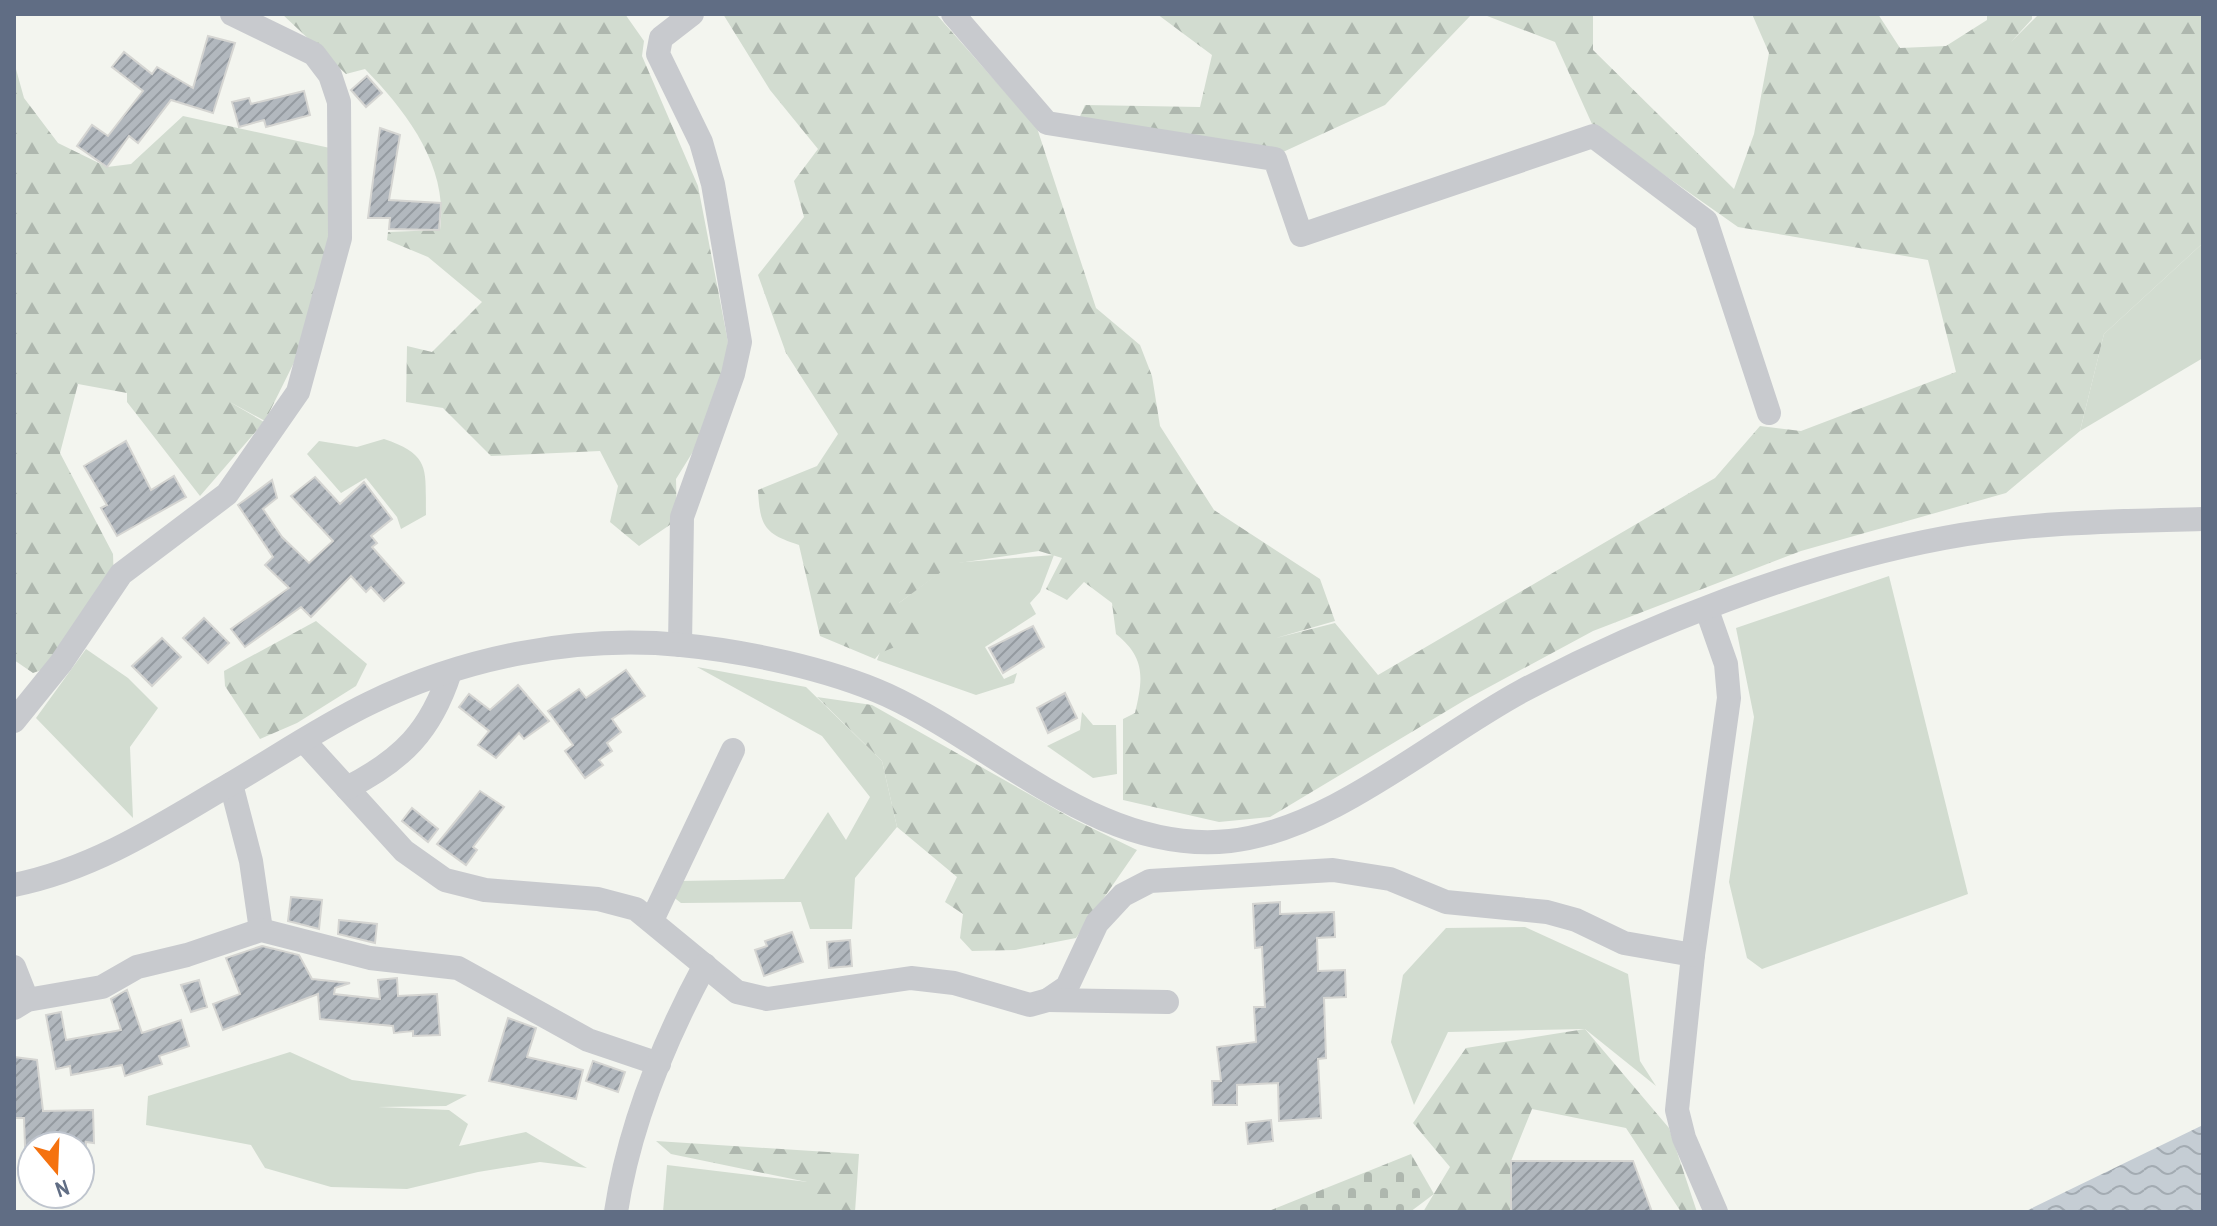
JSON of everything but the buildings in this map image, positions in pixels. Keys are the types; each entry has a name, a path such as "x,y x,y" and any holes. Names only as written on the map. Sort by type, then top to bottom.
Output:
{"street":[{"path":"14,721 61,663 121,574 227,494 298,392 340,238 339,102 330,75 314,54 232,14"},
{"path":"680,645 682,517 733,374 740,342 709,170 701,142 658,54 661,38 692,14"},
{"path":"953,14 1047,123 1275,159 1301,235 1593,136 1706,221 1769,413"},
{"path":"14,885 87,863 131,844 365,705 450,672 531,651 615,644 680,645 829,675 884,694 1065,800 1142,833 1184,842 1231,841 1289,828 1336,804 1522,691 1707,610 1775,584 1884,550 1950,537 2054,525 2203,519"},
{"path":"1707,610 1726,664 1729,698 1693,955 1677,1110 1684,1138 1716,1212"},
{"path":"347,788 378,772 414,741 439,708 450,672"},
{"path":"304,741 404,851 445,880 485,890 598,899 636,909 737,992 767,999 911,978 954,983 1030,1005 1048,1000 1167,1002"},
{"path":"652,920 733,750"},
{"path":"231,784 251,861 261,930"},
{"path":"1048,1000 1067,987 1097,923 1123,895 1150,881 1333,870 1390,879 1446,902 1547,912 1576,920 1624,943 1693,955"},
{"path":"14,967 20,1004 102,987 137,967 187,955 261,930 370,958 458,968 588,1040 659,1064"},
{"path":"616,1212 622,1171 673,1025 705,965"}],"green space":[{"path":"282,14 625,14 644,41 642,56 698,186 728,342 717,413 676,479 677,520 639,546 610,522 618,486 600,451 491,456 443,408 406,402 407,346 432,352 482,302 428,257 387,240 388,232 440,230 438,184 422,142 410,122 365,69 346,74"},
{"path":"723,14 936,14 1037,128 1096,308 1140,345 1152,376 1160,426 1214,510 1320,579 1335,621 1276,638 1335,623 1378,675 1715,478 1760,426 1801,431 1956,372 1928,260 1738,227 1592,124 1555,42 1482,14 1593,14 1593,50 1734,189 1754,134 1769,53 1752,14 1878,14 1900,48 1946,46 1987,20 1987,14 2032,14 2032,19 2011,42 2039,14 2203,14 2203,243 2104,334 2080,431 2006,493 1801,551 1593,631 1465,700 1270,817 1219,822 1123,800 1123,719 1135,713 1140,670 1133,652 1116,634 1112,603 1084,582 1067,600 1046,589 1062,558 1039,551 952,564 899,603 922,636 880,653 875,659 820,636 799,545 778,537 766,527 760,512 758,490 817,466 838,434 786,353 758,275 804,217 794,181 818,149 770,90"},
{"path":"1157,14 1472,14 1385,105 1283,152 1078,121 1085,105 1200,107 1212,55"},
{"path":"14,62 24,98 58,143 107,167 131,164 183,116 330,148 340,209 324,302 265,421 228,401 264,422 200,496 127,402 127,393 78,384 60,453 113,554 114,584 61,663 33,673 14,660"},
{"path":"2203,243 2203,358 2080,431 2104,334"},
{"path":"384,439 411,451 423,466 425,475 426,515 401,529 397,517 366,478 341,493 307,454 319,441 357,447"},
{"path":"1054,555 1040,592 1030,603 1036,614 985,647 1004,679 1017,673 1014,683 976,695 877,660 899,603 952,563"},
{"path":"1889,576 1968,894 1762,969 1747,958 1729,882 1754,717 1736,628"},
{"path":"316,621 367,664 356,686 297,723 260,739 225,686 224,671"},
{"path":"86,649 128,678 158,708 130,747 133,818 36,718"},
{"path":"697,667 806,687 882,761 897,827 855,878 852,929 810,929 801,902 681,903 672,896 680,881 784,879 828,812 846,840 870,797 822,736"},
{"path":"817,697 872,705 1073,819 1137,850 1076,938 1015,950 972,951 960,938 963,914 945,902 957,877 897,827 882,761"},
{"path":"1082,712 1093,725 1116,725 1117,774 1093,778 1047,746 1080,730"},
{"path":"1525,927 1628,974 1640,1061 1656,1086 1585,1029 1448,1032 1414,1105 1391,1042 1403,975 1446,928"},
{"path":"1585,1029 1669,1128 1697,1212 1681,1212 1626,1128 1532,1109 1511,1161 1511,1212 1423,1212 1450,1167 1413,1123 1466,1048"},
{"path":"290,1052 352,1080 467,1095 446,1106 378,1107 449,1110 468,1124 459,1146 526,1132 587,1168 540,1162 478,1172 407,1189 331,1187 265,1168 251,1145 146,1125 148,1096"},
{"path":"656,1141 859,1154 855,1212 808,1212 807,1182 671,1154"},
{"path":"1411,1154 1434,1194 1410,1212 1266,1212"},
{"path":"667,1165 808,1182 808,1212 663,1212"}],"water":[{"path":"2203,1125 2203,1212 2024,1212"}]}
